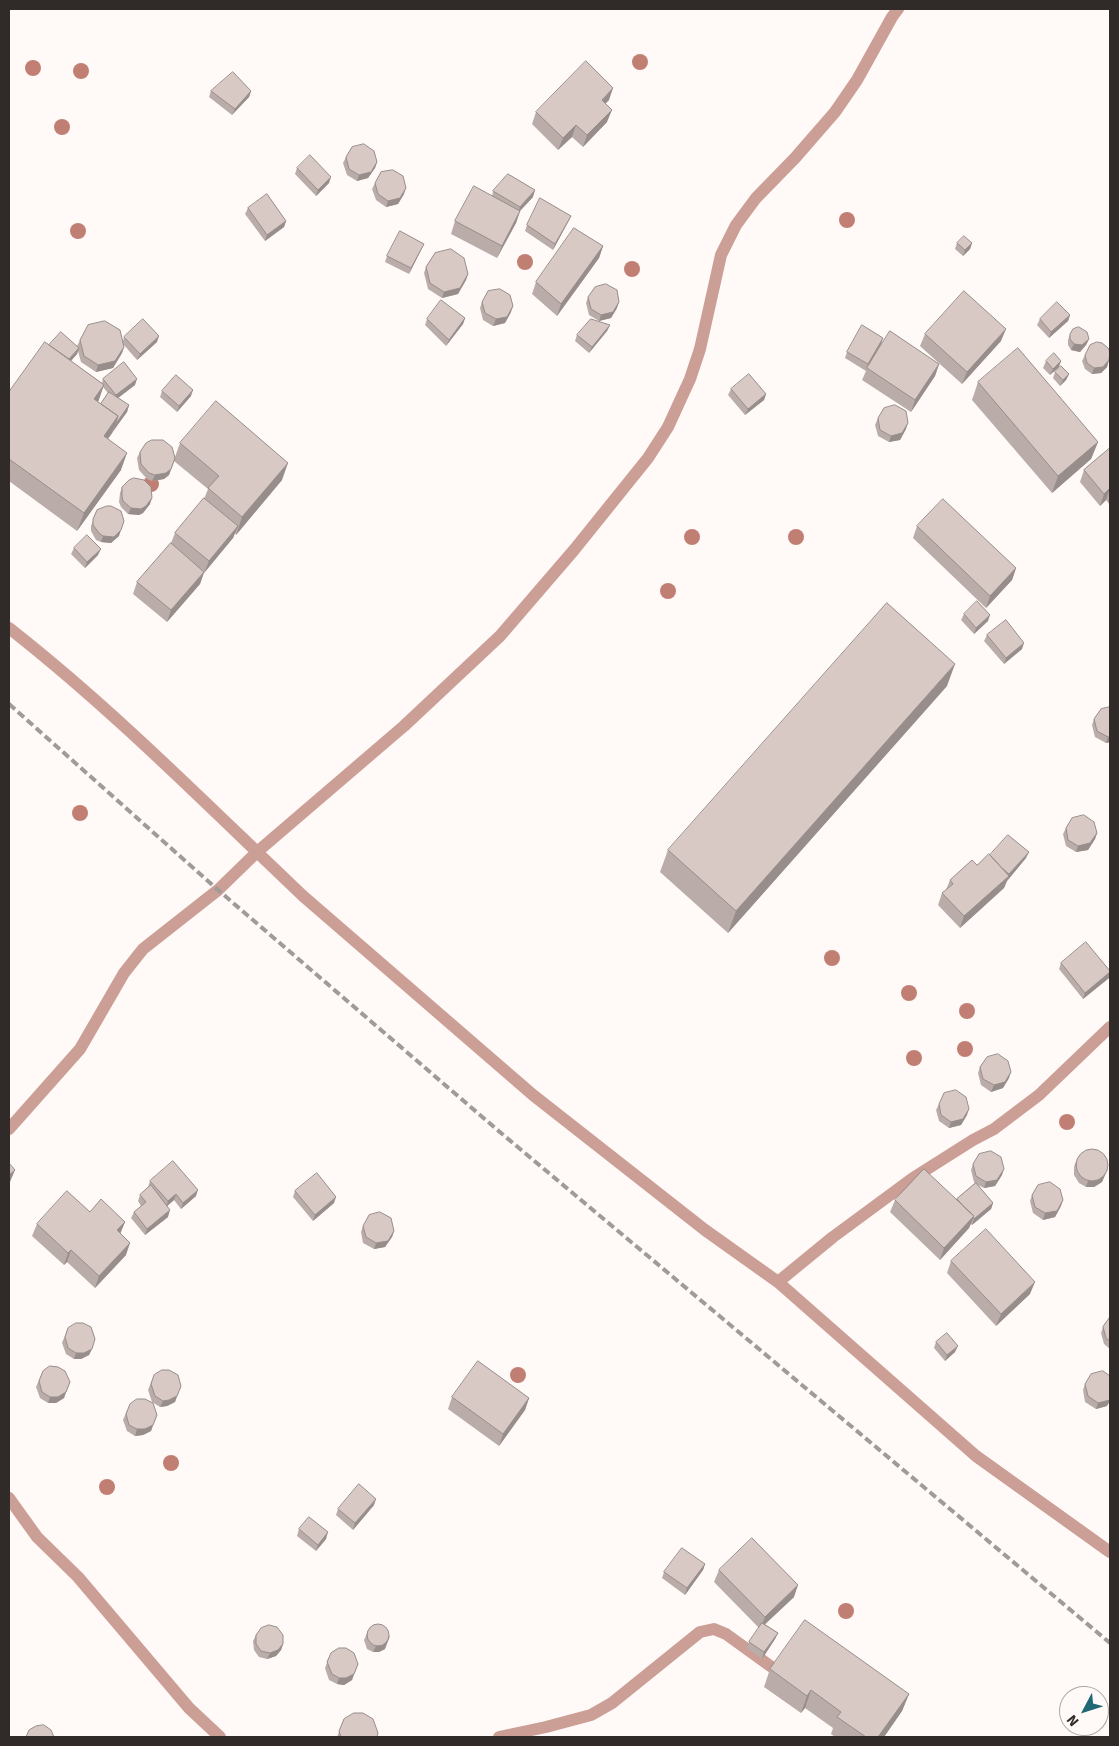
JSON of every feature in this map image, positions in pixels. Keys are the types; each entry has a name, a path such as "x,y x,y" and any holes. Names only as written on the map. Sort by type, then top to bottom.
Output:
{"street":[{"path":"9,1129 80,1049 124,973 144,949 218,890 257,852 404,726 500,636 574,550 648,458 668,427 690,379 700,349 721,255 736,225 756,198 835,112 857,80 898,9"},
{"path":"9,628 53,662 148,747 303,896 533,1095 706,1230 778,1282 976,1456 1110,1552"},
{"path":"778,1282 833,1237 913,1178 972,1140 994,1129 1024,1106 1079,1058 1110,1027"},
{"path":"9,1498 37,1537 78,1577 189,1708 220,1737"},
{"path":"499,1737 591,1715 612,1703 700,1632 714,1629 726,1634 772,1668"}],"building":[{"path":"586,61 613,88 602,100 612,110 587,135 576,125 563,138 536,112"},
{"path":"233,72 251,91 235,109 211,91"},
{"path":"364,144 374,151 377,162 371,172 359,175 349,169 346,157 352,147"},
{"path":"310,155 331,177 318,190 297,168"},
{"path":"393,170 403,176 406,188 400,198 388,201 378,194 375,183 381,172"},
{"path":"508,174 535,190 520,207 493,191"},
{"path":"474,186 520,211 502,246 455,221"},
{"path":"267,194 286,221 267,235 248,208"},
{"path":"540,198 571,216 555,244 527,225"},
{"path":"574,228 603,246 561,304 536,282"},
{"path":"400,231 424,244 411,268 387,256"},
{"path":"964,236 972,243 965,250 957,243"},
{"path":"451,249 464,258 468,274 460,288 444,292 430,283 426,267 435,253"},
{"path":"606,284 617,290 619,302 613,312 601,315 591,309 588,297 595,287"},
{"path":"500,289 510,295 513,306 507,317 496,319 485,313 482,302 488,291"},
{"path":"964,291 1006,329 967,372 925,334"},
{"path":"441,300 465,318 449,340 427,319"},
{"path":"1057,302 1070,315 1051,332 1040,319"},
{"path":"143,319 159,336 140,354 124,337"},
{"path":"591,319 610,325 592,347 577,335"},
{"path":"105,321 120,330 124,347 115,361 98,365 84,356 80,340 88,325"},
{"path":"862,325 883,338 868,364 847,352"},
{"path":"1079,327 1087,332 1089,339 1082,345 1074,344 1070,339 1073,329"},
{"path":"890,331 939,364 915,400 867,368"},
{"path":"61,332 79,348 69,359 49,345"},
{"path":"45,342 104,385 94,399 118,416 104,436 127,453 84,513 9,459 9,392"},
{"path":"1097,342 1102,343 1110,352 1109,360 1103,367 1094,368 1087,363 1085,355 1090,345"},
{"path":"1018,348 1098,442 1058,476 978,382"},
{"path":"1054,353 1061,361 1053,369 1046,361"},
{"path":"124,362 137,379 116,395 103,379"},
{"path":"1061,366 1069,374 1063,380 1055,372"},
{"path":"749,374 766,394 748,409 731,389"},
{"path":"176,375 193,390 179,406 162,391"},
{"path":"109,392 129,405 115,425 118,416 101,404"},
{"path":"216,401 288,463 242,517 208,488 219,476 180,443"},
{"path":"895,405 906,411 908,423 902,433 891,436 880,430 878,418 884,408"},
{"path":"152,440 163,440 172,447 175,458 171,469 166,473 155,475 149,473 141,464 140,452 146,443"},
{"path":"1110,448 1110,488 1104,494 1084,470"},
{"path":"134,478 144,480 151,487 152,498 141,509 131,508 123,501 122,487"},
{"path":"204,498 238,526 209,561 175,533"},
{"path":"943,499 1016,568 990,596 917,526"},
{"path":"107,506 121,511 124,521 121,530 114,537 103,536 93,525 93,519 97,510"},
{"path":"87,535 101,549 87,562 74,548"},
{"path":"171,543 204,572 171,610 137,582"},
{"path":"977,601 990,615 976,628 964,614"},
{"path":"887,603 955,664 736,911 668,850"},
{"path":"1006,620 1024,643 1006,658 987,635"},
{"path":"1110,707 1110,737 1108,737 1097,731 1094,719 1101,709"},
{"path":"1084,815 1094,822 1097,833 1090,843 1078,846 1068,840 1066,828 1072,818"},
{"path":"1008,835 1029,852 1009,874 990,855"},
{"path":"989,854 1009,876 964,916 942,893 953,884 950,880 972,860 977,865"},
{"path":"1086,942 1110,972 1085,993 1061,963"},
{"path":"998,1054 1008,1061 1011,1072 1005,1082 994,1085 983,1079 980,1067 987,1057"},
{"path":"956,1090 966,1097 969,1109 963,1119 951,1122 941,1115 939,1104 944,1093"},
{"path":"1092,1149 1098,1150 1103,1154 1107,1159 1107,1171 1103,1176 1098,1180 1092,1181 1086,1180 1081,1176 1077,1171 1076,1165 1077,1159 1081,1154 1086,1150"},
{"path":"991,1151 1001,1157 1004,1169 997,1180 986,1182 976,1176 973,1164 979,1154"},
{"path":"173,1161 198,1190 183,1203 176,1194 168,1201 150,1181"},
{"path":"9,1163 15,1170 9,1175"},
{"path":"924,1169 974,1216 944,1248 895,1200"},
{"path":"317,1173 336,1197 315,1215 295,1191"},
{"path":"1050,1182 1060,1189 1063,1200 1057,1211 1045,1213 1035,1207 1032,1195 1038,1185"},
{"path":"976,1183 993,1203 974,1219 974,1216 957,1199"},
{"path":"151,1185 170,1210 147,1229 134,1212 146,1202 140,1195"},
{"path":"67,1191 90,1212 101,1199 125,1222 117,1230 130,1243 99,1276 71,1250 68,1253 37,1224"},
{"path":"380,1212 391,1218 394,1231 388,1241 376,1243 366,1237 363,1226 369,1215"},
{"path":"986,1229 1035,1282 1001,1314 951,1261"},
{"path":"1110,1317 1110,1341 1106,1338 1103,1327"},
{"path":"76,1323 83,1323 91,1327 95,1339 92,1349 84,1353 76,1353 68,1348 65,1337 68,1328"},
{"path":"947,1333 958,1346 947,1355 936,1342"},
{"path":"478,1361 529,1398 503,1434 452,1397"},
{"path":"50,1366 58,1367 65,1371 70,1382 66,1392 58,1397 50,1397 42,1392 39,1381 43,1371"},
{"path":"162,1370 169,1370 178,1375 181,1386 177,1396 163,1401 155,1396 151,1384 154,1375"},
{"path":"1103,1371 1110,1376 1110,1400 1098,1403 1088,1396 1085,1384 1091,1374"},
{"path":"137,1399 145,1399 153,1403 157,1415 153,1425 145,1429 137,1429 129,1425 126,1414 130,1404"},
{"path":"359,1484 376,1499 355,1523 338,1509"},
{"path":"309,1517 328,1532 318,1545 299,1529"},
{"path":"752,1538 798,1585 765,1617 719,1570"},
{"path":"682,1548 705,1564 687,1588 664,1572"},
{"path":"805,1620 909,1694 878,1737 866,1737 837,1717 841,1712 811,1690 807,1696 770,1669"},
{"path":"762,1623 778,1633 764,1652 749,1642"},
{"path":"378,1624 386,1627 389,1635 386,1643 378,1646 370,1643 367,1635 370,1627"},
{"path":"269,1625 277,1627 283,1635 283,1644 278,1650 270,1653 261,1651 256,1644 256,1635 261,1628"},
{"path":"339,1648 346,1648 354,1653 358,1664 354,1674 346,1678 339,1678 332,1674 327,1662 331,1653"},
{"path":"354,1713 363,1713 373,1719 378,1733 377,1737 341,1737 339,1731 344,1719"},
{"path":"44,1725 51,1730 54,1737 26,1737 29,1730 36,1726"}],"railway":[{"path":"9,704 218,890 501,1133 1110,1643"}]}
